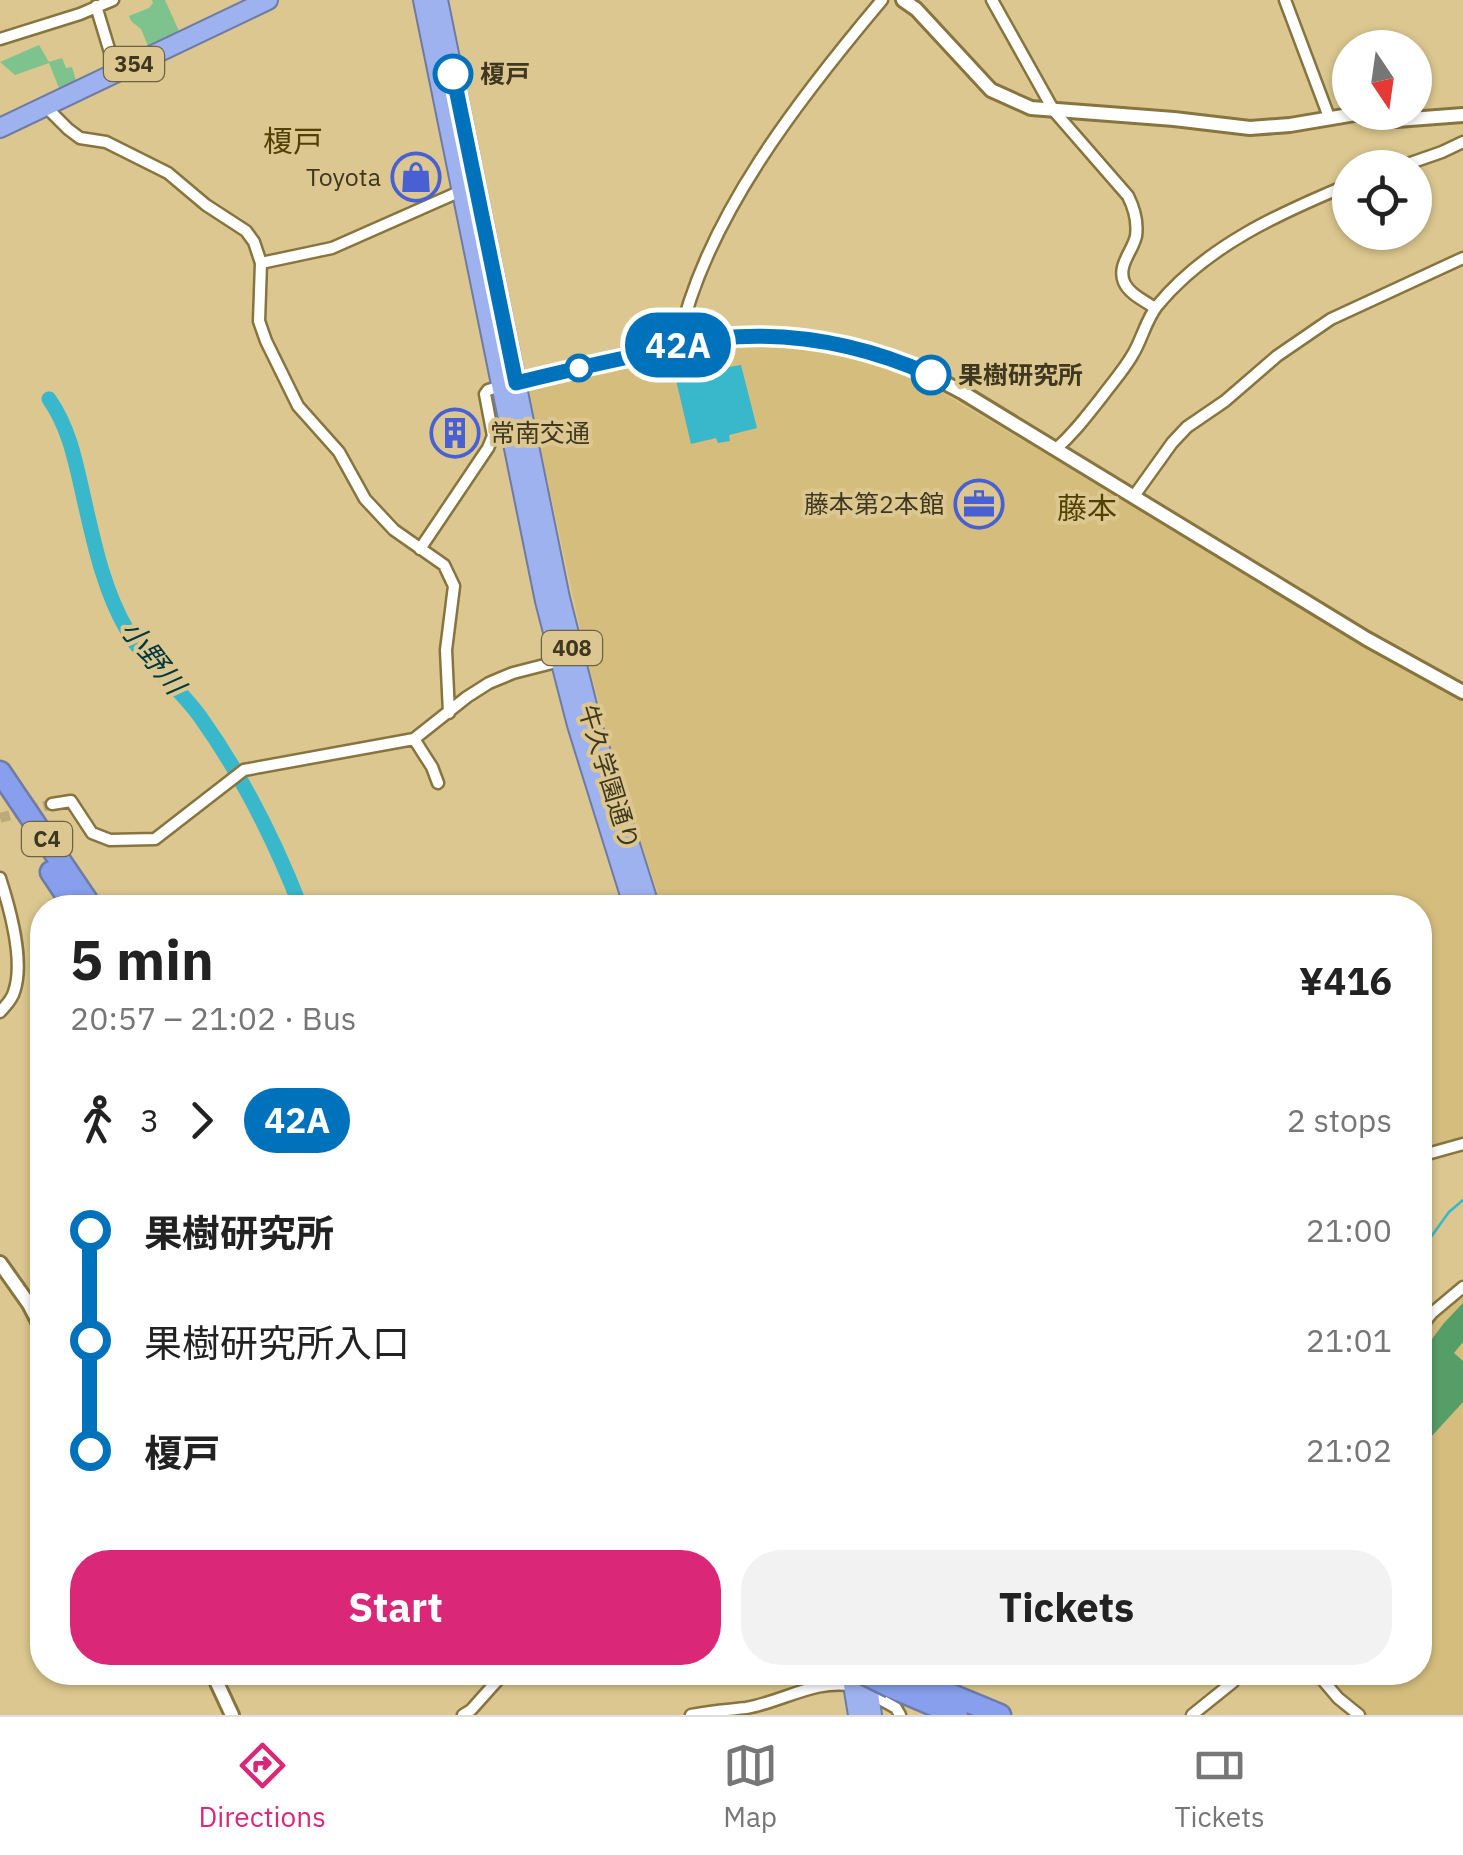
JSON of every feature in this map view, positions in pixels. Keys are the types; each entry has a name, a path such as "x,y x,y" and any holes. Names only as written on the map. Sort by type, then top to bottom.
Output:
{"highway":[{"name":"354","path":"0,128 268,0"},
{"name":"牛久学園通り","path":"423,0 461,191 574,658 646,895"},
{"name":"牛久学園通り","path":"438,0 541,582 599,800 630,895"},
{"name":"C4","path":"0,772 83,895"},
{"name":"C4","path":"0,796 66,895"},
{"path":"858,1715 860,1685"},
{"path":"862,1685 872,1715"},
{"path":"903,1685 957,1715"},
{"path":"909,1685 1000,1715"}],"street":[{"path":"0,39 112,0"},
{"path":"678,345 696,283 739,196 822,71 882,0"},
{"path":"903,0 916,9 991,90 1032,108 1250,128 1361,113 1397,120 1463,115"},
{"path":"992,0 1054,110 1128,196 1134,208 1136,240 1122,271 1124,283 1156,308"},
{"path":"1285,0 1329,118"},
{"path":"96,6 116,72"},
{"path":"46,106 80,138 106,142 168,174 206,206 246,231 254,242 261,263 259,321 290,392 349,466 365,499 394,530 444,565 454,586 446,650 448,713"},
{"path":"1432,155 1463,142"},
{"path":"261,263 332,248 461,191"},
{"path":"1056,449 1076,432 1123,370 1156,308 1184,279 1223,247 1288,209 1332,191"},
{"path":"1134,496 1172,442 1278,356 1331,319 1463,258"},
{"path":"420,549 488,448 492,436 488,390 678,345 780,336 847,346 903,362 934,376 1463,692"},
{"path":"52,804 71,801 92,832 110,840 155,839 244,770 414,739 489,684 513,673 560,661"},
{"path":"414,739 438,783"},
{"path":"0,878 17,960 14,996 0,1012"},
{"path":"1432,1153 1463,1144"},
{"path":"0,1263 30,1304"},
{"path":"1432,1313 1463,1287"},
{"path":"218,1685 232,1715"},
{"path":"471,1713 494,1685"},
{"path":"692,1715 748,1708 829,1685"},
{"path":"867,1685 900,1715"},
{"path":"1192,1715 1229,1685"},
{"path":"1327,1685 1360,1715"}],"shaded area":[{"path":"762,344 844,354 915,377 1463,700 1463,1140 1432,1149 1432,895 658,895 586,655 528,391 680,354"},
{"path":"1463,1293 1463,1715 1367,1715 1332,1685 1432,1685 1432,1321"}],"green space":[{"path":"152,0 165,0 179,31 148,46 141,29 129,16 149,8"},
{"path":"39,45 49,62 62,58 66,68 72,67 76,81 59,88 49,63 15,75 0,62"},
{"path":"1463,1303 1463,1342 1454,1353 1463,1361 1463,1402 1432,1436 1432,1339"}],"water":[{"path":"741,365 757,428 729,435 730,441 718,443 716,438 691,444 676,380"}],"waterway":[{"name":"小野川","path":"49,399 71,447 101,566 119,615 135,643 192,706 231,763 269,834 295,895"},
{"path":"1432,1235 1463,1200"}],"tunnel":[{"path":"0,818 52,804"}],"bus line":[{"name":"42A","path":"453,74 516,383 702,340 753,336 847,346 903,362 931,375"}],"place":[{"name":"榎戸","path":"453,74"},
{"name":"Toyota","path":"416,177"},
{"name":"果樹研究所","path":"931,375"},
{"name":"常南交通","path":"455,433"},
{"name":"藤本第2本館","path":"979,504"}],"district":[{"name":"榎戸","path":"293,142"},
{"name":"藤本","path":"1087,509"}]}
